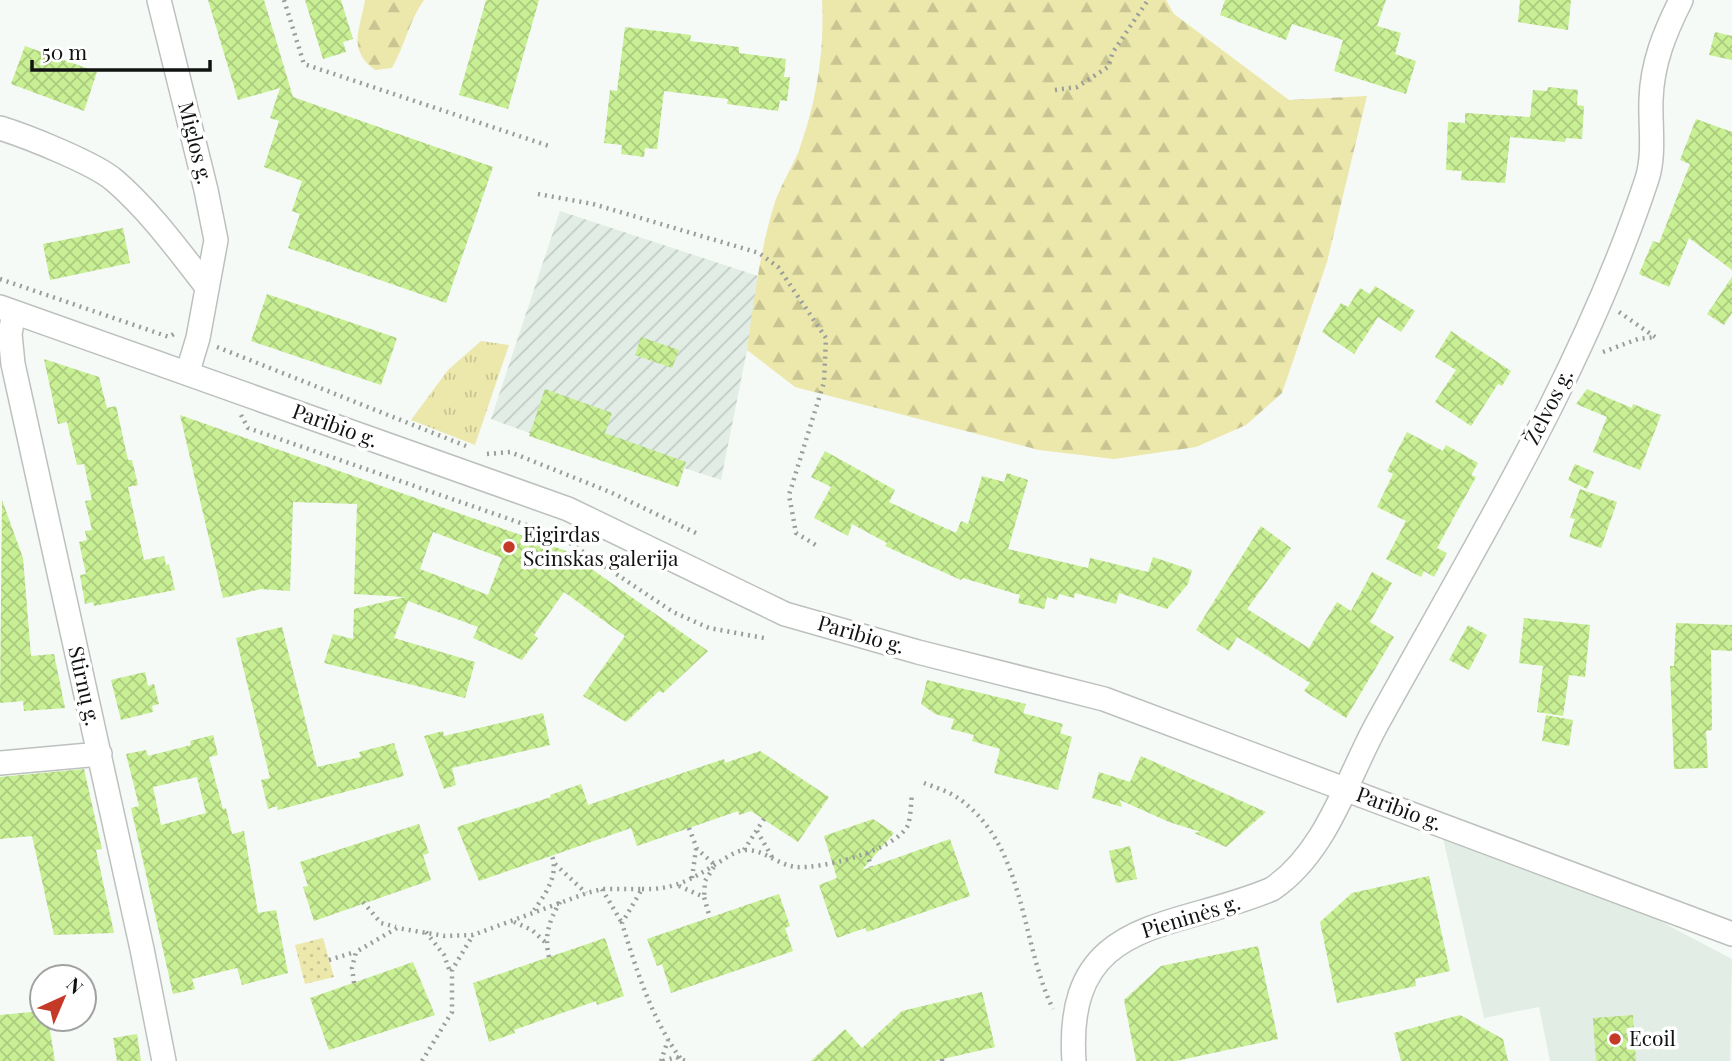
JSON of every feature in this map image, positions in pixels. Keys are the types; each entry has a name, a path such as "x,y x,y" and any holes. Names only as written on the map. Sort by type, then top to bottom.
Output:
{"street":[{"name":"Miglos g.","path":"159,0 216,240 198,338 188,371"},
{"name":"Želvos g.","path":"1344,789 1571,364 1601,300 1649,175 1654,68 1681,0"},
{"path":"0,128 51,148 112,178 160,226 207,287"},
{"name":"Stirnų g.","path":"7,310 10,334 7,365 100,754 164,1061"},
{"name":"Paribio g.","path":"7,310 188,371 250,396 568,509 785,614 918,652 1104,698 1732,934"},
{"path":"0,763 100,754"},
{"name":"Pieninės g.","path":"1074,1061 1072,1032 1076,1006 1083,986 1107,953 1129,936 1179,918 1251,898 1288,878 1309,853 1344,789"}],"path":[{"path":"284,0 304,64 549,146"},
{"path":"1055,90 1077,87 1108,67 1114,52 1148,0"},
{"path":"538,194 593,204 759,253 778,267 826,338 824,382 789,495 796,533 819,547"},
{"path":"0,279 169,337 180,330 261,365 490,455 510,452 610,492 698,534"},
{"path":"1571,364 1639,339 1655,337 1601,300"},
{"path":"261,365 241,415 248,428 561,537 673,612 709,628 764,638"},
{"path":"923,783 957,797 985,822 1005,856 1041,978 1057,1017"},
{"path":"744,850 793,867 810,867 867,853 888,845 908,825 912,793"},
{"path":"363,902 381,923 397,928 425,930 444,936 473,934 513,921 534,910 602,889 663,890 678,886 744,850 764,819"},
{"path":"689,828 696,849 692,878"},
{"path":"757,830 774,859"},
{"path":"696,849 715,865"},
{"path":"867,853 871,867"},
{"path":"552,856 555,864 587,893"},
{"path":"534,910 549,887 555,864"},
{"path":"710,918 704,897 705,881 715,865"},
{"path":"678,886 704,897"},
{"path":"602,889 622,923 642,983 668,1039 684,1060"},
{"path":"622,923 642,889"},
{"path":"545,942 560,901"},
{"path":"513,921 532,930 545,942 549,957"},
{"path":"329,960 356,952 397,928"},
{"path":"425,930 444,955 452,980"},
{"path":"422,1061 452,1012 452,980 458,955 473,934"},
{"path":"354,983 352,968 356,952"},
{"path":"662,1061 668,1039"},
{"path":"662,1061 670,1058 684,1060"}],"shaded area":[{"path":"560,211 758,276 747,350 721,480 684,468 678,487 491,419"},
{"path":"1443,838 1605,892 1732,959 1730,1061 1550,1061 1539,1007 1484,1018"}],"green space":[{"path":"365,0 424,0 414,16 392,68 375,70 361,55 358,39"},
{"path":"822,0 1166,0 1174,14 1289,100 1367,96 1327,262 1282,393 1246,425 1196,447 1114,459 1039,450 795,387 747,350 765,238 777,196 798,153 810,116 822,39"},
{"path":"481,341 509,345 475,445 411,420 448,370"},
{"path":"323,938 334,977 305,984 295,945"}],"building":[{"path":"208,0 264,0 293,97 493,167 446,303 288,248 300,214 292,211 302,181 264,167 279,121 270,118 280,88 238,100"},
{"path":"305,0 341,0 353,39 343,42 346,52 323,59"},
{"path":"486,0 539,0 508,109 459,95"},
{"path":"1225,0 1386,0 1377,26 1401,33 1395,54 1416,61 1406,94 1334,71 1343,40 1292,24 1286,40 1220,15"},
{"path":"1520,0 1571,0 1568,30 1518,22"},
{"path":"625,27 691,35 690,41 739,47 739,53 786,59 784,77 790,77 787,101 780,100 778,111 727,104 728,99 664,91 657,149 645,148 644,157 621,154 622,145 604,143 610,90 617,91"},
{"path":"1715,32 1732,36 1732,60 1709,55"},
{"path":"25,46 97,72 84,111 11,84"},
{"path":"1548,87 1578,90 1577,105 1584,106 1582,139 1566,138 1565,142 1510,137 1505,183 1461,180 1462,171 1446,170 1448,122 1465,123 1465,113 1530,117 1533,90 1547,91"},
{"path":"1696,119 1732,132 1732,270 1689,238 1669,287 1639,274 1653,241 1659,243 1690,164 1680,160"},
{"path":"123,228 130,263 50,280 43,244"},
{"path":"1732,277 1732,313 1724,325 1707,314"},
{"path":"1375,286 1415,311 1401,332 1378,317 1354,354 1322,332 1341,303 1348,307 1360,288 1370,294"},
{"path":"267,294 397,338 381,385 251,341"},
{"path":"1451,331 1511,371 1502,386 1498,384 1471,426 1435,402 1456,370 1435,357"},
{"path":"641,337 679,350 672,368 635,355"},
{"path":"44,359 99,377 107,408 116,406 128,460 132,460 138,485 128,487 144,560 164,556 166,565 169,564 175,590 94,606 93,602 85,604 80,575 86,574 79,542 87,540 85,531 92,530 85,501 92,500 84,464 77,465 67,422 58,424"},
{"path":"545,389 612,413 605,433 686,462 678,487 529,436"},
{"path":"1587,389 1632,408 1633,404 1661,415 1640,470 1593,452 1607,417 1576,404"},
{"path":"180,415 566,551 708,651 663,693 659,691 626,722 583,696 625,636 564,592 534,635 538,638 522,660 473,638 478,627 408,601 394,638 475,662 465,698 324,663 333,634 353,639 354,609 405,597 354,594 357,504 293,502 290,591 261,589 223,598","holes":["433,532 502,558 488,595 420,569"]},
{"path":"1407,432 1443,451 1446,445 1478,463 1471,475 1476,477 1437,548 1447,553 1434,577 1424,571 1421,577 1386,559 1406,521 1377,507 1393,474 1387,471"},
{"path":"825,451 895,490 889,502 956,533 961,521 968,524 982,476 1004,482 1007,473 1028,480 1008,549 1088,568 1090,558 1148,572 1153,557 1192,570 1188,584 1167,609 1119,593 1116,604 1075,593 1074,598 1059,594 1057,600 1047,597 1044,609 1018,603 1020,595 963,578 961,580 885,546 887,543 852,524 848,536 814,518 831,487 811,477"},
{"path":"1575,464 1594,472 1587,489 1568,480"},
{"path":"1580,489 1617,502 1601,548 1569,537 1575,519 1570,518"},
{"path":"2,500 23,558 31,656 54,654 65,708 24,711 23,701 0,703"},
{"path":"1261,526 1291,548 1247,609 1309,648 1337,602 1351,611 1372,572 1392,583 1370,622 1394,637 1346,718 1304,691 1310,683 1237,637 1229,651 1196,630"},
{"path":"1524,618 1590,625 1585,677 1569,675 1563,716 1537,712 1543,666 1519,663"},
{"path":"1676,623 1732,625 1732,651 1711,650 1712,730 1706,731 1708,768 1674,769 1670,666 1674,666"},
{"path":"1468,625 1487,635 1469,670 1449,660"},
{"path":"282,627 317,767 361,757 359,752 394,743 404,776 278,810 277,806 268,809 261,780 270,778 236,638"},
{"path":"145,672 148,686 154,684 159,704 152,706 153,712 121,720 111,680"},
{"path":"927,680 1026,704 1023,713 1063,724 1060,733 1072,737 1058,790 994,773 1000,749 972,741 974,735 951,729 954,719 935,714 921,704"},
{"path":"543,713 550,745 452,768 456,785 444,789 424,736 443,731 444,736"},
{"path":"1546,715 1573,720 1569,746 1542,741"},
{"path":"213,735 218,755 209,757 223,809 226,808 232,834 244,831 258,913 276,910 288,973 242,985 237,968 192,979 195,989 173,994 131,808 139,806 126,754 146,750 148,756 191,745 190,741","holes":["197,777 206,813 161,825 153,787"]},
{"path":"760,751 829,797 798,842 751,811 739,815 738,811 637,846 631,828 479,881 457,827 551,797 550,795 581,784 588,805 724,759 725,763"},
{"path":"1141,756 1266,812 1226,847 1194,833 1201,832 1169,822 1120,800 1122,807 1092,798 1099,772 1130,782"},
{"path":"84,769 102,849 96,850 114,933 54,935 32,836 0,839 0,777"},
{"path":"873,819 894,833 862,870 950,839 970,896 867,932 865,928 837,938 819,885 837,878 824,836"},
{"path":"419,824 429,853 423,855 431,880 314,921 303,887 308,886 300,862"},
{"path":"1130,846 1137,879 1116,883 1109,851"},
{"path":"1429,876 1450,971 1415,979 1416,986 1337,1003 1320,922 1352,893"},
{"path":"779,894 790,926 785,928 793,951 671,993 662,964 657,966 647,939"},
{"path":"605,938 624,996 597,1005 596,1001 514,1030 515,1033 489,1042 473,983"},
{"path":"1258,946 1278,1039 1176,1061 1136,1061 1124,1000 1161,966"},
{"path":"413,962 435,1015 329,1050 310,998"},
{"path":"982,992 995,1047 934,1061 811,1061 845,1029 862,1048 902,1011"},
{"path":"28,1012 28,1033 50,1033 55,1061 0,1061 0,1015"},
{"path":"1460,1015 1503,1039 1508,1061 1401,1061 1394,1033"},
{"name":"Ecoil","path":"1633,1015 1636,1061 1596,1061 1593,1018"},
{"path":"137,1034 141,1061 117,1061 113,1038"}],"place":[{"name":"Eigirdas Scinskas galerija","path":"509,547"},
{"name":"Ecoil","path":"1615,1039"}]}
